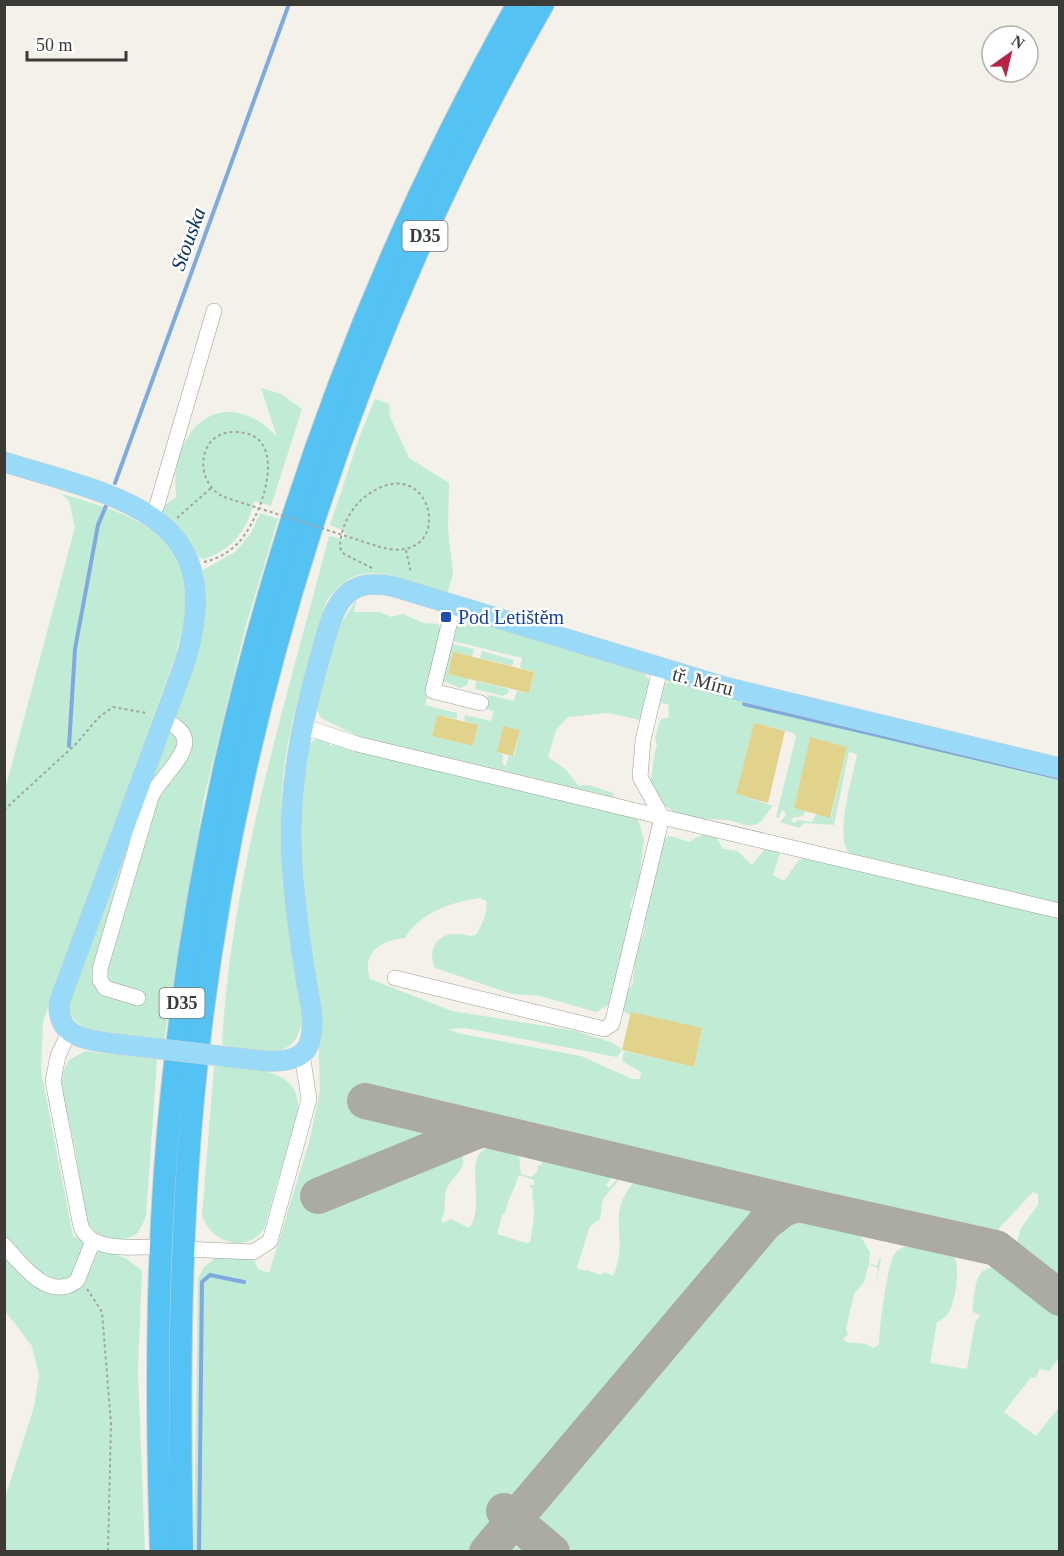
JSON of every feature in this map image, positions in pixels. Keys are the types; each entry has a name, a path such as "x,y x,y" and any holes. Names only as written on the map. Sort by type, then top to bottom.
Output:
{"highway":[{"name":"D35","path":"161,1551 172,1248 172,1093 183,998 213,821 253,648 308,469 371,304 448,137 518,4"},
{"name":"D35","path":"182,1551 180,1432 172,1248 214,937 248,763 280,638 328,478 395,302 449,182 543,4"}],"main road":[{"path":"4,462 105,493 159,522 182,548 192,566 197,595 195,627 154,717 61,991 59,1018 69,1032 88,1040 265,1061 290,1060 302,1054 310,1043 312,1026 295,895 290,815 294,769 302,726"},
{"name":"tř. Míru","path":"302,726 332,618 340,602 351,590 364,584 378,584 454,604 660,669 1059,768"}],"lane":[{"path":"159,522 157,505 214,311"},
{"path":"454,604 433,691 481,703"},
{"path":"395,978 604,1029 612,1024 662,817 640,777 643,740 660,669"},
{"path":"138,998 105,988 99,974 112,924 152,797 160,780 185,748 185,738 179,728 154,717"},
{"path":"302,726 357,744 1059,911"},
{"path":"69,1032 58,1056 53,1081 81,1227 93,1241 114,1246 253,1252 270,1241 309,1099 302,1054"},
{"path":"4,1245 37,1279 48,1286 70,1286 80,1276 93,1241"}],"path":[{"path":"192,566 222,556 239,542 250,528 269,469 268,454 260,441 237,432 229,432 214,439 202,460 203,472 211,488 224,497 380,548 406,550 418,544 429,528 431,518 426,501 414,489 405,485 384,486 359,502 351,512 340,541 344,554 378,570"},
{"path":"159,522 211,488"},
{"path":"406,550 414,592"},
{"path":"4,810 108,711 118,707 154,717"},
{"path":"80,1276 102,1312 111,1423 108,1551"}],"green space":[{"path":"261,388 281,394 302,409 271,506 254,501 248,521 231,544 204,559 198,557 182,533 162,511 162,507 176,497 176,468 183,445 204,419 218,413 232,412 247,415 277,437"},
{"path":"375,399 389,404 390,417 409,458 449,483 448,528 453,574 447,594 397,577 366,574 352,578 338,587 326,602 293,718 282,790 284,872 303,1009 301,1027 288,1047 278,1051 222,1045 227,980 236,916 263,788 329,536 344,539 345,531 330,525 360,435"},
{"path":"62,494 129,517 148,528 163,541 175,558 183,580 186,607 175,657 43,1021 41,1071 73,1236 127,1259 142,1271 138,1371 145,1551 5,1551 5,1498 34,1407 39,1375 32,1346 5,1311 5,790 75,527 69,501"},
{"path":"260,513 278,519 246,625 204,798 164,1040 123,1038 94,1032 73,1018 68,1006 205,622 206,594 203,570 235,552 251,533"},
{"path":"357,599 354,612 380,612 391,617 403,614 423,623 438,624 443,631 425,705 457,713 457,719 437,715 432,736 473,746 478,725 464,721 465,715 491,721 494,711 485,708 488,695 514,701 517,691 529,693 534,672 520,668 522,658 449,640 455,618 461,615 637,670 644,673 650,682 640,720 608,713 568,717 556,730 548,757 565,769 579,786 589,785 613,793 614,799 638,820 644,839 639,882 630,905 632,917 616,984 612,986 612,1003 596,1012 540,996 512,994 435,968 432,955 435,944 439,940 449,934 476,935 486,910 486,901 480,898 459,902 428,915 405,938 381,945 371,955 368,962 370,979 452,1011 576,1031 613,1043 622,1050 617,1057 465,1028 449,1029 457,1033 581,1056 632,1079 640,1079 641,1072 622,1061 624,1051 694,1067 702,1028 630,1015 622,1011 627,991 633,984 636,948 643,936 648,902 664,838 671,836 689,842 699,836 714,833 723,849 737,851 752,865 767,846 783,844 773,875 784,881 799,860 806,857 1059,918 1059,1278 1047,1276 1041,1272 1016,1246 1021,1228 1038,1205 1038,1194 1033,1192 991,1237 942,1230 702,1170 643,1158 624,1159 614,1152 595,1153 526,1138 464,1106 433,1106 372,1093 362,1103 366,1109 401,1114 451,1132 337,1175 320,1192 324,1203 365,1188 363,1183 369,1180 371,1185 460,1152 463,1157 462,1166 446,1190 441,1220 443,1223 451,1219 469,1228 476,1209 475,1175 478,1156 483,1150 495,1145 495,1141 505,1146 507,1143 515,1154 525,1149 533,1153 519,1156 521,1174 532,1177 538,1170 537,1165 540,1166 544,1160 541,1155 596,1168 603,1164 601,1170 605,1176 616,1167 610,1173 615,1172 606,1185 609,1188 616,1180 616,1175 618,1181 603,1199 600,1219 590,1226 578,1264 577,1268 585,1271 600,1275 605,1272 613,1276 618,1261 619,1213 628,1190 639,1177 670,1185 672,1182 674,1185 698,1190 702,1185 723,1197 737,1195 736,1199 753,1211 754,1219 618,1385 616,1383 537,1473 516,1503 510,1502 497,1517 495,1524 512,1540 506,1549 521,1546 529,1551 194,1552 198,1279 203,1268 215,1258 254,1259 258,1269 269,1273 310,1139 320,1090 318,1025 297,821 308,745 317,738 328,742 332,747 333,743 368,741 321,718 316,708 339,626","holes":["503,727 520,730 514,756 509,755 506,766 502,764 503,755 497,752","529,777 594,794 529,782","519,1175 534,1180 534,1185 529,1185 533,1189 534,1208 530,1242 526,1243 497,1234"]},
{"path":"448,643 474,649 472,657 453,652 448,673 469,679 467,685 460,688 441,680"},
{"path":"482,651 514,660 512,666 480,658"},
{"path":"671,680 1059,773 1059,908 867,860 850,853 845,846 844,821 857,754 849,752 834,825 804,823 799,828 780,822 786,815 782,810 779,818 776,817 796,737 794,733 754,723 737,794 773,806 757,824 747,825 727,820 692,817 673,811 657,798 649,787 657,745 655,738 660,720 669,717 668,704 661,703 656,711 662,686","holes":["810,738 847,747 831,817 816,814 812,822 798,820 795,823 791,821 792,818 803,816 805,811 794,808"]},
{"path":"476,681 509,689 508,693 503,696 475,689"},
{"path":"85,1051 156,1059 157,1061 146,1216 137,1233 124,1239 102,1235 90,1227 86,1221 75,1149 61,1088 63,1071 69,1060"},
{"path":"214,1066 270,1072 282,1077 291,1085 297,1096 298,1111 264,1229 257,1237 239,1243 221,1239 213,1233 202,1216"},
{"path":"806,1216 855,1227 870,1252 869,1263 877,1266 880,1257 881,1260 876,1282 878,1268 869,1264 864,1282 854,1294 846,1329 848,1334 843,1339 846,1342 866,1344 873,1348 879,1345 882,1312 893,1258 901,1248 908,1246 925,1245 942,1249 954,1257 956,1262 957,1279 952,1306 949,1313 937,1322 930,1363 967,1369 975,1323 980,1316 972,1311 976,1286 978,1278 987,1269 1000,1269 1026,1283 1029,1281 1036,1291 1059,1311 1059,1358 1049,1371 1039,1369 1036,1378 1031,1377 1004,1412 1036,1436 1059,1407 1059,1551 573,1551 538,1521 543,1497 761,1245 767,1232 783,1223"}],"building":[{"path":"453,652 534,672 529,693 448,674"},
{"path":"437,715 478,725 473,746 432,736"},
{"path":"754,723 785,731 768,803 736,794"},
{"path":"503,726 520,730 513,756 497,752"},
{"path":"810,737 847,747 830,818 794,808"},
{"path":"631,1012 702,1028 694,1067 622,1050"}],"waterway":[{"name":"Stouska","path":"115,483 289,4"},
{"name":"Stouska","path":"69,746 75,649 98,525 106,506"},
{"path":"744,704 1060,778"},
{"path":"199,1552 202,1282 210,1275 244,1282"}],"taxiway":[{"path":"365,1101 798,1204"},
{"path":"318,1196 479,1130"},
{"path":"552,1552 514,1520 765,1223 783,1209 798,1204 996,1248 1060,1298"},
{"path":"487,1552 514,1520 504,1511"}],"place":[{"name":"Pod Letištěm","path":"446,617"}]}
